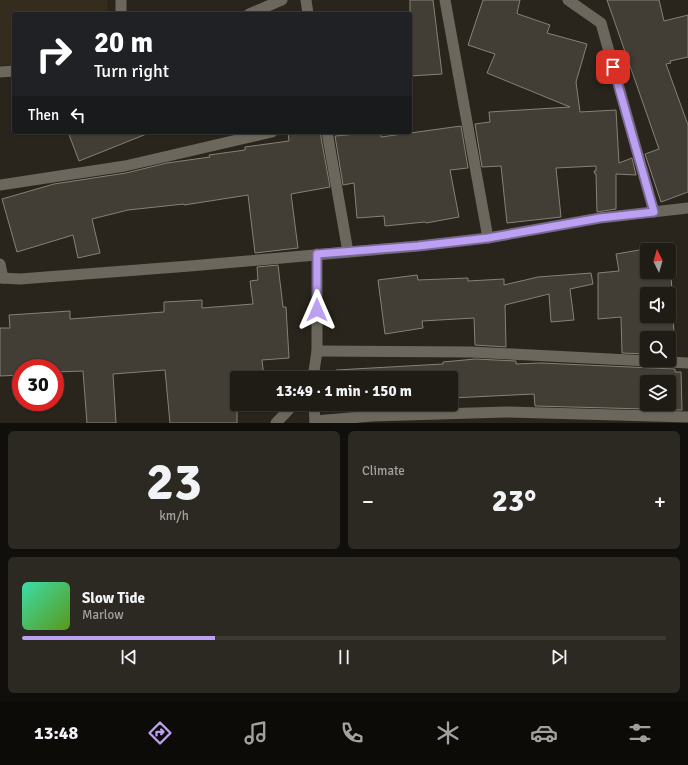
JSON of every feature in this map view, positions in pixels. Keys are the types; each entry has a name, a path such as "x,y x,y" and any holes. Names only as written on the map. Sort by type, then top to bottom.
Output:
{"street":[{"path":"120,0 121,12"},
{"path":"254,12 282,0"},
{"path":"306,0 308,12"},
{"path":"445,0 488,238"},
{"path":"568,0 601,23 654,212"},
{"path":"0,72 12,71"},
{"path":"0,185 125,166 263,134"},
{"path":"327,134 348,252"},
{"path":"0,264 1,278 20,279 167,268 418,246 488,238 600,218 688,208"},
{"path":"314,371 317,351 317,254"},
{"path":"317,351 471,352 688,363"},
{"path":"276,423 287,411"},
{"path":"314,411 315,422 372,416 506,412 688,417"}],"shaded area":[{"path":"0,0 107,0 108,12 12,12 12,65 0,65"}],"building":[{"path":"410,0 433,0 442,74 412,76 412,12 410,12"},
{"path":"483,0 520,0 518,14 550,25 547,33 587,44 576,82 580,112 616,110 619,163 632,158 636,175 616,174 616,209 597,212 596,174 594,171 596,171 596,166 556,168 561,217 507,223 501,166 482,167 475,124 490,122 489,112 570,107 487,73 495,54 468,45"},
{"path":"607,0 659,0 664,21 688,15 688,57 670,61 671,63 666,64 688,125 688,192 661,202 645,154 659,149"},
{"path":"461,126 468,168 450,170 459,217 426,223 385,226 384,216 357,218 354,183 343,185 335,136 381,134 381,137 412,134 412,133"},
{"path":"69,134 146,134 79,161"},
{"path":"288,134 320,134 330,187 291,194 298,248 255,253 248,195 184,205 128,210 92,219 100,253 78,258 73,235 17,252 2,199 54,184 126,173 167,163 245,150 245,147 289,141"},
{"path":"640,250 640,279 671,279 672,287 640,287 640,323 673,323 674,331 640,331 640,354 622,353 621,317 598,319 598,273 619,271 616,254"},
{"path":"278,265 283,307 286,307 289,358 262,360 263,371 230,371 230,411 237,411 237,423 170,423 165,370 113,374 116,423 87,423 83,371 64,372 64,359 12,359 12,375 0,376 0,328 10,328 9,315 70,311 70,319 164,312 164,302 202,300 202,308 253,304 250,281 258,280 257,267"},
{"path":"591,273 593,284 570,289 574,320 551,322 549,294 505,305 506,347 475,345 474,318 422,321 423,328 385,334 378,280 417,275 418,280 468,278 468,281 504,279 504,285 538,277"},
{"path":"475,359 516,361 516,364 540,363 675,369 675,372 681,372 682,410 676,410 676,375 640,375 640,409 535,406 534,394 458,398 458,371 336,371 443,364 443,362"}],"route":[{"path":"317,310 317,254 418,246 488,238 600,218 654,212 613,67"}]}
